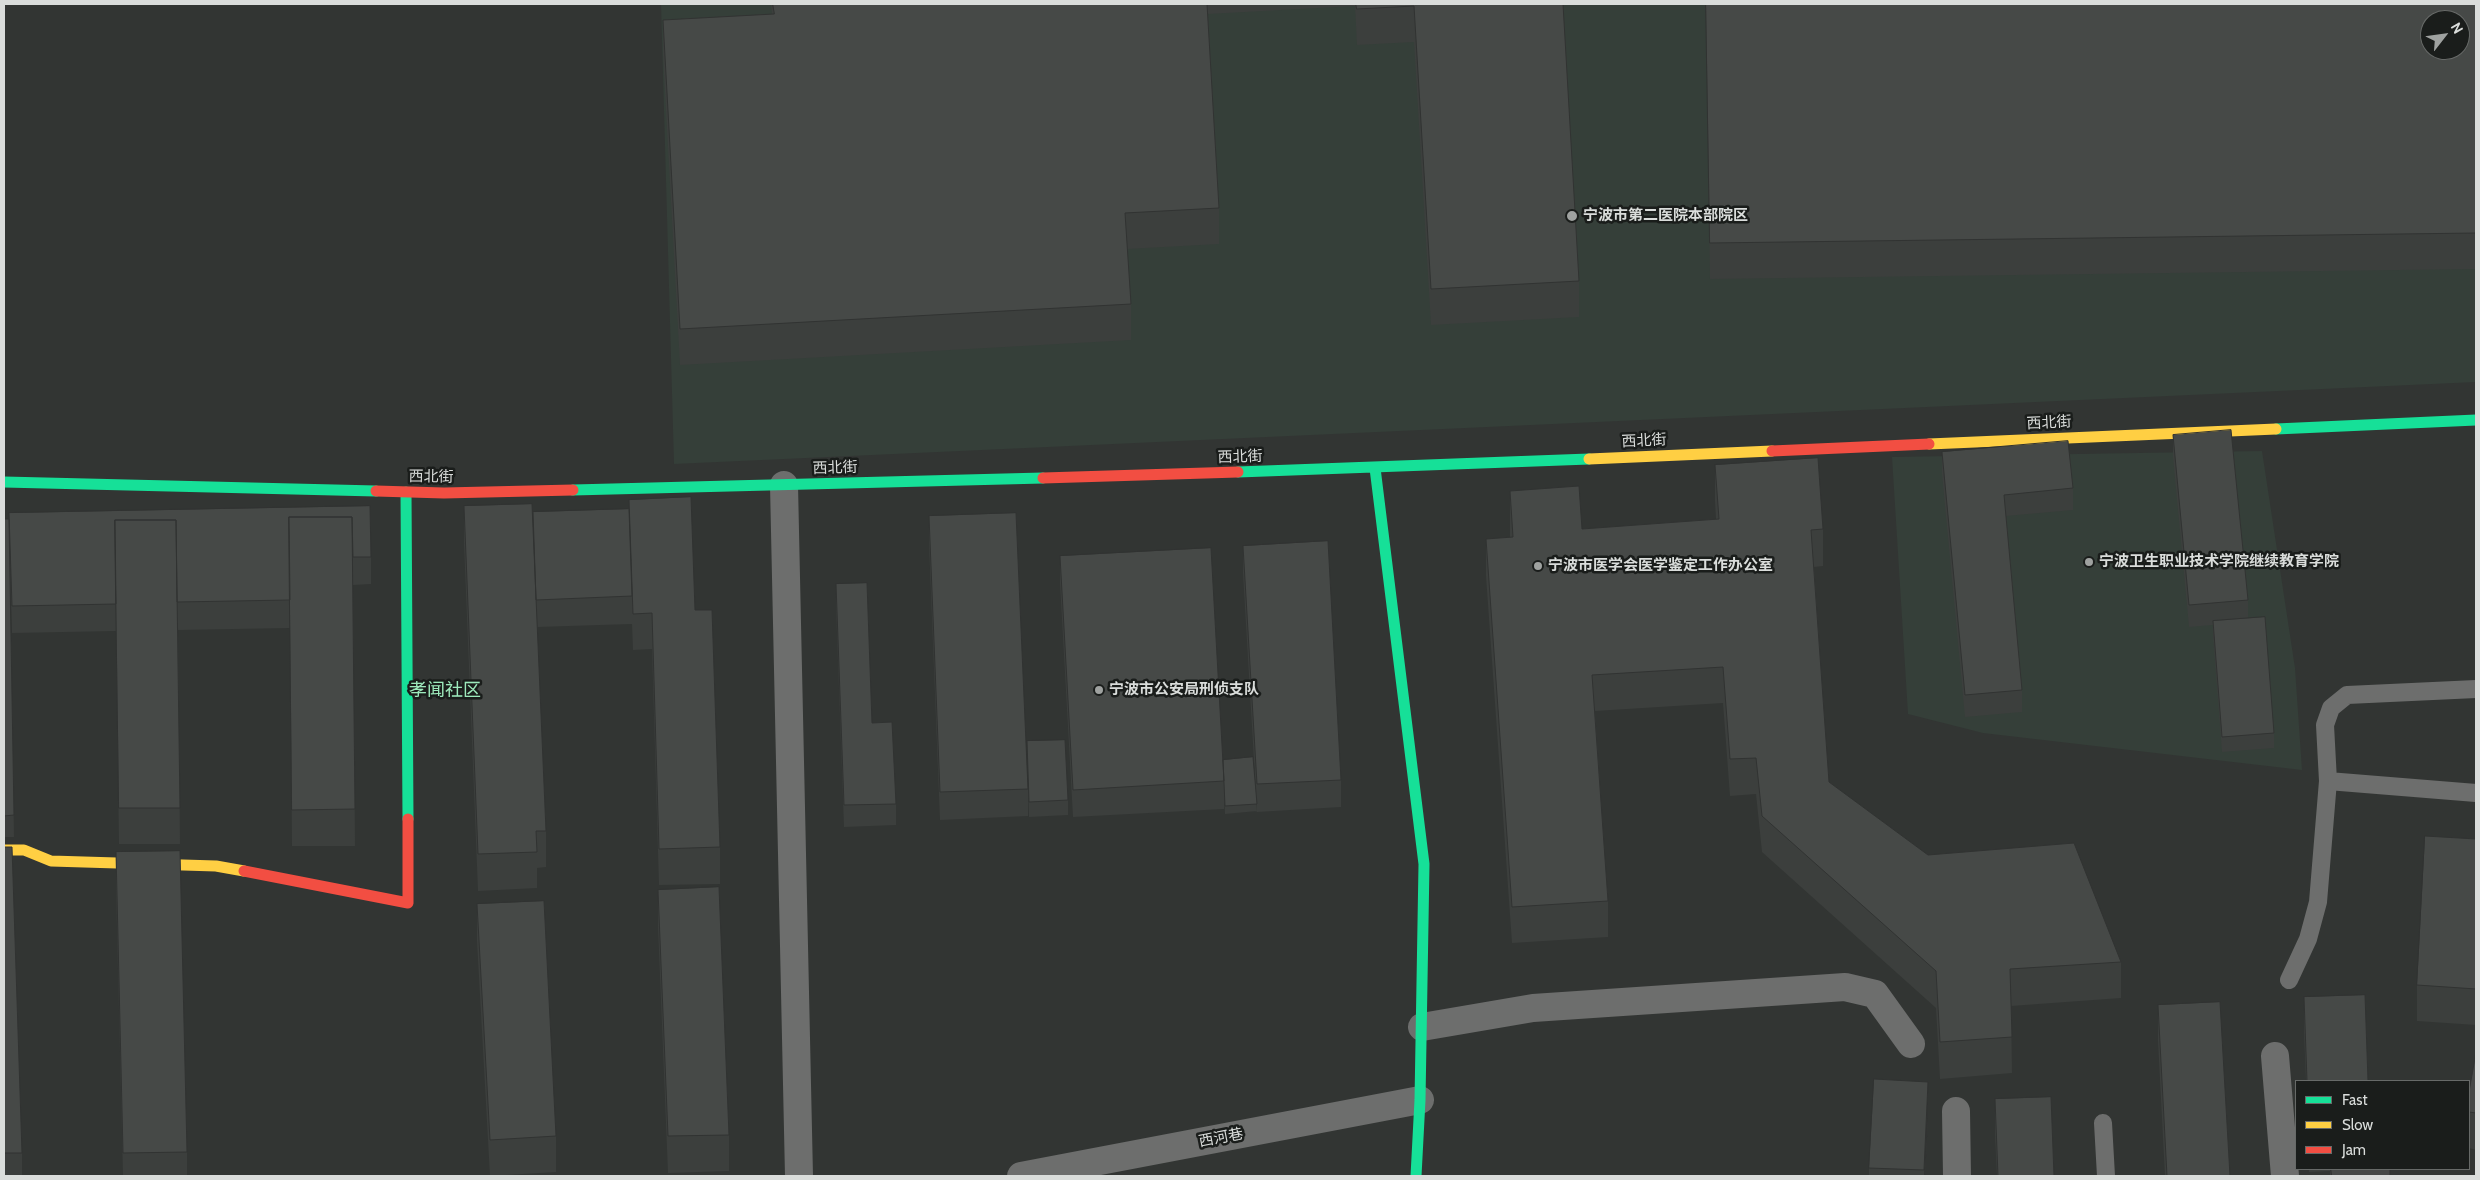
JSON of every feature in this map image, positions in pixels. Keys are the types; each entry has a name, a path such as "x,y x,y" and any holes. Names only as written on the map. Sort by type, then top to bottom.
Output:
{"street":[{"name":"西北街","path":"4,482 406,492 784,485 1375,468 2476,420"},
{"path":"1375,468 1424,864 1422,1027 1416,1176"},
{"path":"784,485 799,1176"},
{"path":"4,850 24,850 51,861 216,866 408,903 406,492"},
{"path":"1422,1027 1533,1008 1844,987 1875,994 1911,1044"},
{"path":"2275,1056 2285,1176"},
{"name":"西河巷","path":"1021,1176 1420,1100"},
{"path":"1956,1111 1957,1176"}],"lane":[{"path":"2289,980 2308,938 2318,902 2328,781 2325,725 2331,708 2347,695 2476,689"},
{"path":"2328,781 2476,793"},
{"path":"2103,1123 2106,1176"}],"shaded area":[{"name":"宁波市第二医院本部院区","path":"661,4 2476,4 2476,382 674,464"},
{"name":"宁波卫生职业技术学院继续教育学院","path":"2262,451 2295,668 2302,770 1983,733 1908,714 1892,457"}],"building":[{"path":"773,4 1207,4 1219,208 1125,213 1131,304 680,329 663,20 774,14"},
{"path":"1356,4 1563,4 1579,281 1431,289 1414,6 1357,9"},
{"path":"1706,4 2476,4 2476,233 1710,243"},
{"path":"2231,430 2248,600 2189,605 2173,435"},
{"path":"2068,441 2073,488 2004,495 2022,690 1965,695 1942,452"},
{"path":"1818,458 1823,529 1811,530 1829,782 1928,855 2074,843 2121,962 2010,969 2012,1037 1940,1042 1936,971 1762,816 1756,758 1730,759 1723,667 1592,675 1608,901 1512,907 1486,539 1513,537 1510,491 1579,486 1582,529 1719,519 1715,465"},
{"path":"691,497 695,610 712,610 720,847 659,849 652,613 633,614 629,500"},
{"path":"532,504 546,831 536,831 537,852 478,854 464,506"},
{"path":"370,506 371,557 353,557 352,517 289,517 290,600 177,602 176,520 115,520 116,604 12,606 9,513"},
{"path":"629,509 632,596 536,600 533,512"},
{"path":"1016,513 1028,789 940,792 929,516"},
{"path":"289,517 352,517 355,809 292,810"},
{"path":"4,519 9,519 14,815 4,816"},
{"path":"115,520 176,520 180,808 119,808"},
{"path":"1328,541 1341,780 1257,784 1243,546"},
{"path":"1211,548 1224,781 1073,790 1060,556"},
{"path":"867,583 872,723 892,722 896,804 844,805 836,584"},
{"path":"2265,617 2274,733 2222,737 2213,621"},
{"path":"1065,740 1068,800 1029,802 1027,741"},
{"path":"1253,757 1257,804 1225,806 1223,760"},
{"path":"2425,836 2476,839 2476,989 2417,985"},
{"path":"4,847 12,847 22,1153 4,1153"},
{"path":"180,851 187,1152 123,1153 116,852"},
{"path":"719,887 729,1135 668,1136 658,890"},
{"path":"544,901 556,1136 490,1140 477,904"},
{"path":"2365,995 2368,1080 2307,1080 2304,997"},
{"path":"2220,1002 2230,1176 2167,1176 2158,1005"},
{"path":"2476,1053 2476,1113 2470,1112 2470,1086"},
{"path":"1874,1079 1928,1082 1924,1170 1869,1168"},
{"path":"2051,1097 2054,1176 1998,1176 1995,1099"},
{"path":"2331,1170 2390,1170 2390,1176 2332,1176"}],"traffic: fast":[{"path":"2276,429 2476,420"},
{"path":"1238,472 1589,459"},
{"path":"1375,468 1424,864 1420,1100 1416,1176"},
{"path":"573,490 1043,478"},
{"path":"4,482 376,491"},
{"path":"406,492 408,819"}],"traffic: slow":[{"path":"1929,444 2276,429"},
{"path":"1589,459 1772,451"},
{"path":"4,850 24,850 51,861 216,866 244,871"}],"traffic: jam":[{"path":"1772,451 1929,444"},
{"path":"1043,478 1238,472"},
{"path":"376,491 444,493 573,490"},
{"path":"244,871 408,903 408,819"}],"place":[{"name":"宁波市第二医院本部院区","path":"1572,216"},
{"name":"宁波卫生职业技术学院继续教育学院","path":"2089,562"},
{"name":"宁波市医学会医学鉴定工作办公室","path":"1538,566"},
{"name":"宁波市公安局刑侦支队","path":"1099,690"}],"district":[{"name":"孝闻社区","path":"445,691"}]}
